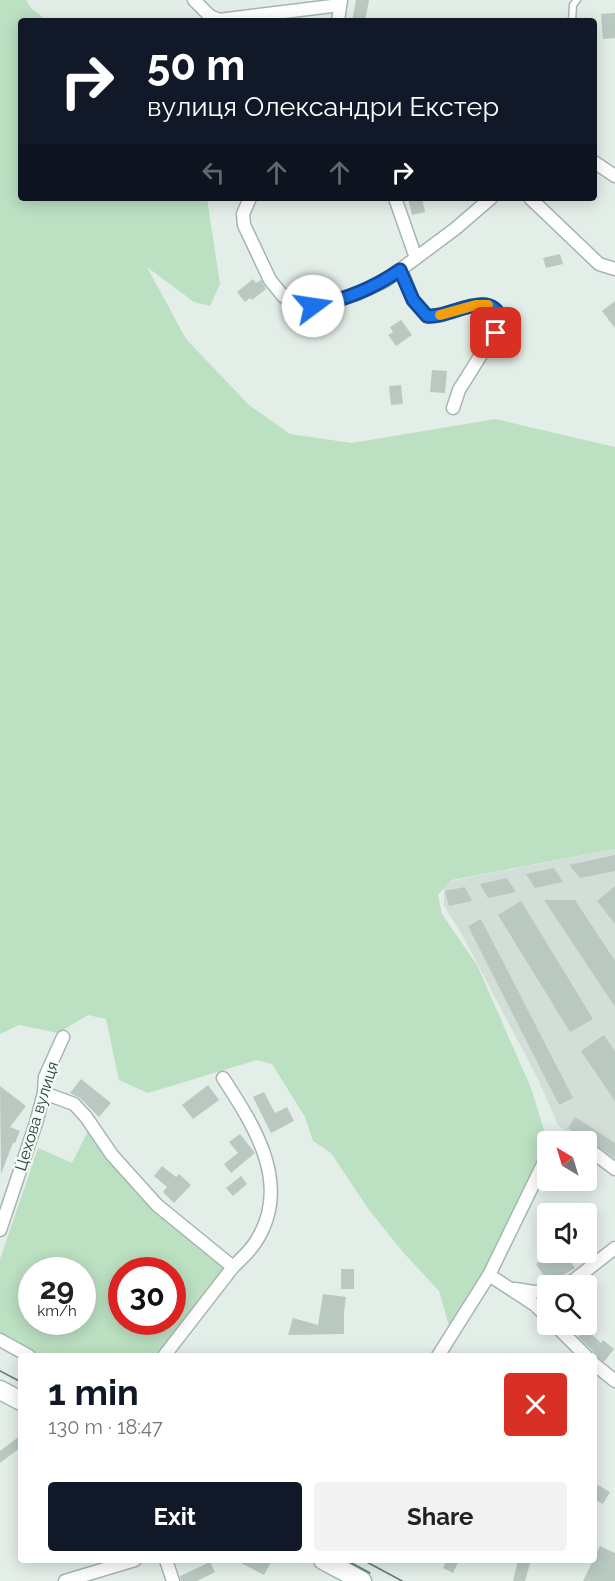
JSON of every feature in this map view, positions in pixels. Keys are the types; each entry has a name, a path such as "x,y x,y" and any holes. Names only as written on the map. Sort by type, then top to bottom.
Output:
{"main road":[{"path":"0,1390 18,1399"},
{"path":"329,1563 362,1581"}],"street":[{"path":"194,0 214,18"},
{"path":"233,18 341,2 338,18"},
{"path":"597,164 615,176"},
{"path":"249,201 243,214 244,225 270,280 283,296 296,304 313,306 332,302 385,281 487,201"},
{"path":"396,201 416,258"},
{"path":"533,201 599,264 615,269"},
{"path":"400,270 413,300 427,316 435,317 486,304 500,314 502,321 459,390 453,408"},
{"name":"Цехова вулиця","path":"0,1230 36,1123 44,1093 45,1077 63,1037"},
{"path":"166,1353 233,1267 254,1244 270,1207 271,1183 261,1141 223,1078"},
{"path":"44,1093 74,1104 86,1117 112,1155 157,1205 233,1267"},
{"path":"597,1155 615,1168"},
{"path":"440,1353 489,1275 537,1177"},
{"path":"580,1275 615,1248"},
{"path":"489,1275 537,1306"},
{"path":"508,1287 537,1292"},
{"path":"565,1335 583,1353"},
{"path":"0,1340 24,1353"},
{"path":"597,1366 615,1381"},
{"path":"65,1581 125,1563"},
{"path":"167,1563 173,1581"}],"lane":[{"path":"572,18 573,5 577,0"}],"shaded area":[{"path":"615,849 615,1169 597,1155 597,1131 566,1131 558,1125 538,1079 461,933 444,906 444,887 451,881"}],"green space":[{"path":"0,0 26,0 31,8 43,18 18,18 18,201 207,201 220,284 210,306 194,302 147,267 186,339 249,405 290,434 352,443 495,419 615,447 615,849 452,880 438,895 442,914 477,965 531,1088 544,1131 537,1131 537,1173 451,1333 439,1291 402,1251 369,1210 331,1153 313,1141 305,1117 272,1064 257,1060 148,1093 119,1080 106,1019 88,1015 58,1033 19,1025 0,1034"},
{"path":"89,1129 226,1269 186,1320 186,1257 108,1257 108,1335 174,1335 160,1353 36,1353 0,1333 0,1259 38,1148 72,1163"}],"building":[{"path":"356,0 369,0 366,18 353,18"},
{"path":"615,13 615,38 603,39 601,14"},
{"path":"409,201 423,201 425,212 412,215"},
{"path":"560,254 563,264 546,268 543,258"},
{"path":"253,279 256,283 261,280 266,289 252,300 250,298 245,302 237,292"},
{"path":"615,301 615,328 602,311"},
{"path":"401,320 412,335 396,346 388,335 393,332 390,327"},
{"path":"432,370 447,371 445,393 430,392"},
{"path":"401,385 403,404 391,405 389,386"},
{"path":"615,855 615,871 580,878 569,865"},
{"path":"554,868 563,882 535,888 526,874"},
{"path":"507,878 516,892 488,898 480,884"},
{"path":"615,886 615,924 597,901"},
{"path":"465,887 472,901 449,906 445,891"},
{"path":"544,900 575,900 615,961 615,1007"},
{"path":"521,901 593,1019 570,1032 498,915"},
{"path":"481,919 573,1098 559,1105 468,926"},
{"path":"604,1035 615,1051 615,1101 581,1051"},
{"path":"81,1079 111,1103 99,1117 80,1098 70,1093"},
{"path":"208,1085 219,1100 193,1119 182,1105"},
{"path":"0,1086 26,1106 10,1127 20,1131 1,1174"},
{"path":"264,1092 275,1113 287,1107 294,1121 271,1133 253,1097"},
{"path":"575,1117 597,1131 573,1131 568,1128"},
{"path":"597,1131 615,1143 615,1158 597,1146"},
{"path":"240,1134 255,1153 231,1173 224,1164 238,1153 229,1142"},
{"path":"162,1166 176,1177 179,1174 191,1185 174,1203 163,1192 167,1187 154,1176"},
{"path":"241,1176 247,1184 233,1196 226,1188"},
{"path":"572,1263 575,1268 564,1275 543,1275 536,1264"},
{"path":"341,1269 354,1269 354,1289 341,1289"},
{"path":"323,1294 346,1297 344,1334 288,1335 293,1318 318,1325"},
{"path":"580,1335 592,1335 601,1343 603,1340 614,1349 604,1362 578,1337"},
{"path":"18,1437 18,1449 0,1463 0,1451"},
{"path":"598,1485 610,1492 603,1504 597,1501"},
{"path":"600,1546 615,1553 615,1581 583,1581 592,1563 597,1563 597,1552"},
{"path":"208,1563 210,1563 215,1572 197,1581 181,1581 180,1576"},
{"path":"241,1563 270,1563 264,1575"},
{"path":"446,1563 458,1563 453,1573 443,1568"},
{"path":"517,1563 530,1563 525,1581 513,1581"}],"tram line":[{"path":"0,1371 18,1380"},
{"path":"352,1563 370,1573"},
{"path":"369,1563 402,1581"}],"slow traffic":[{"path":"440,315 476,305 488,305"}],"route":[{"path":"313,306 357,294 385,281 400,270 413,300 427,316 435,317 486,304 500,314 502,321 496,333"}]}
